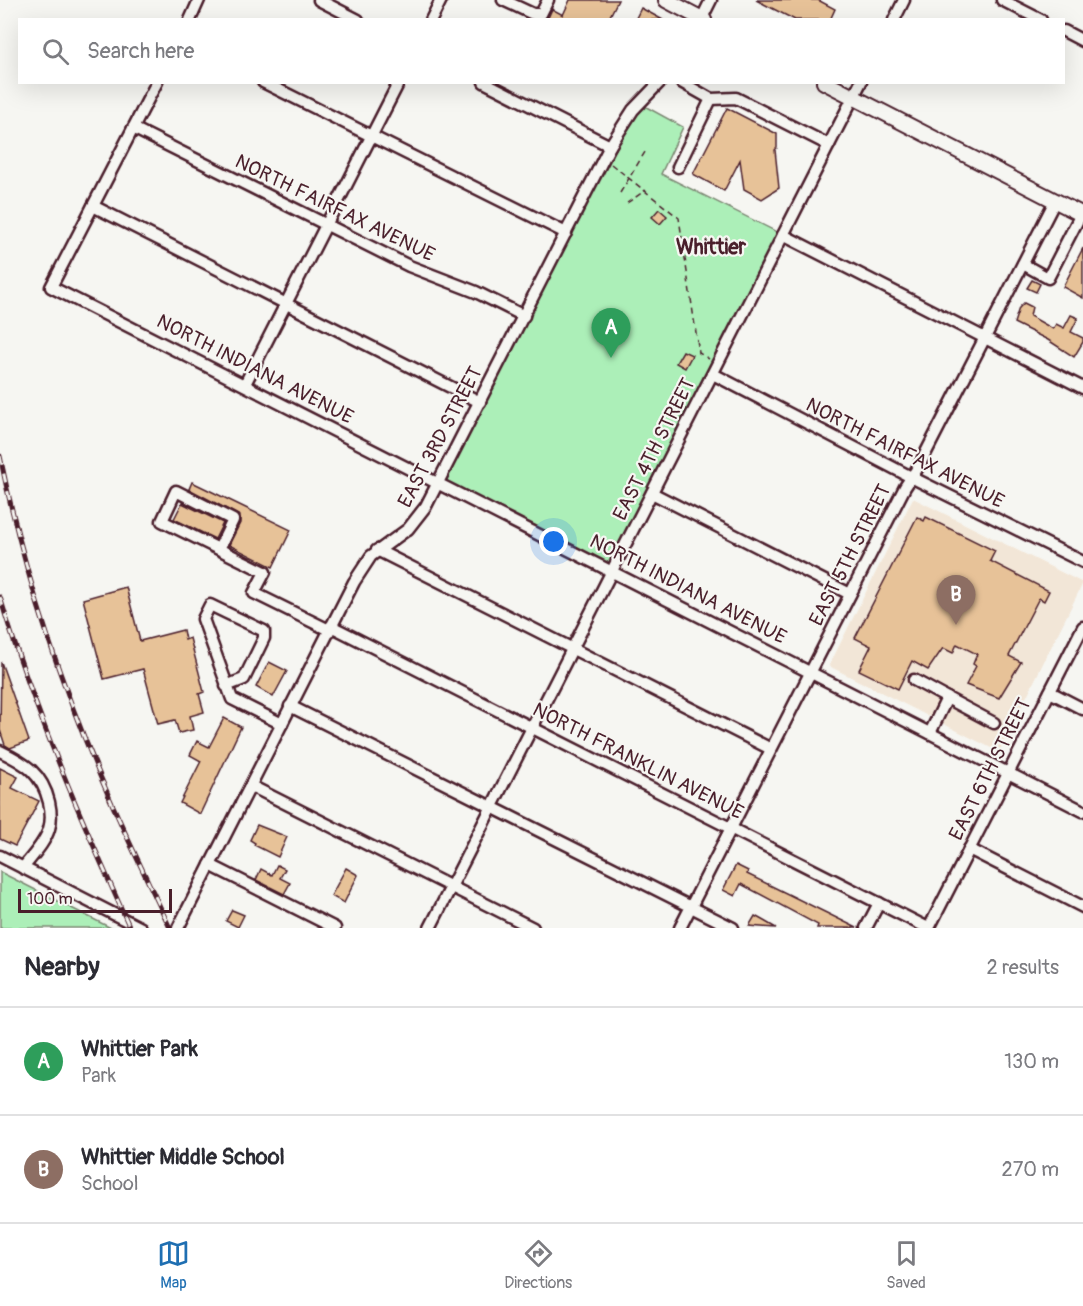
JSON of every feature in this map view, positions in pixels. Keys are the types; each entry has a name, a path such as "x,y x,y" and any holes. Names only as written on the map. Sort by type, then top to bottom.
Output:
{"main road":[{"path":"666,0 700,18"},
{"path":"828,84 1082,214"}],"street":[{"path":"191,18 200,0"},
{"path":"319,0 354,18"},
{"path":"433,18 441,0"},
{"path":"503,0 516,3 532,14 541,14 548,0"},
{"path":"702,18 711,0"},
{"path":"895,18 904,0"},
{"path":"1002,0 1020,4 1038,18"},
{"path":"1065,32 1083,41"},
{"path":"156,84 93,206 480,402"},
{"path":"267,84 566,233"},
{"path":"245,384 398,84"},
{"path":"488,84 610,146"},
{"name":"EAST 3RD STREET","path":"178,928 364,564 377,550 414,523 439,482 610,146 633,110 658,84"},
{"path":"685,84 711,99 736,98 829,145"},
{"name":"EAST 4TH STREET","path":"430,928 860,84"},
{"path":"678,167 711,99"},
{"name":"NORTH FAIRFAX AVENUE","path":"133,128 409,266 476,292 524,316"},
{"name":"EAST 5TH STREET","path":"680,928 850,594 1055,201"},
{"name":"NORTH INDIANA AVENUE","path":"93,206 51,287 1083,811"},
{"path":"1023,264 1048,278 1082,214"},
{"path":"783,235 1083,388"},
{"name":"NORTH FAIRFAX AVENUE","path":"715,369 911,477 1083,562"},
{"path":"176,491 233,520 219,549 162,520 176,491"},
{"path":"652,493 850,594"},
{"name":"NORTH FRANKLIN AVENUE","path":"219,549 265,572 254,593 532,728 929,928"},
{"path":"377,550 771,749"},
{"path":"226,686 244,679 264,638 264,632 210,605 203,619 226,686 232,699 282,724"},
{"name":"EAST 6TH STREET","path":"929,928 1083,627"},
{"path":"914,680 994,723"},
{"path":"1050,692 1083,709"},
{"path":"930,733 947,698"},
{"path":"290,706 733,928"},
{"path":"0,751 24,762 38,774 52,815 49,830 23,868"},
{"path":"251,786 533,928"},
{"path":"969,849 1083,907"},
{"path":"1,859 141,928"},
{"path":"210,865 335,928"},
{"path":"866,928 879,903"}],"path":[{"path":"620,193 645,152"},
{"path":"603,160 630,177 679,218 699,353 715,369"},
{"path":"627,203 646,190"}],"shaded area":[{"path":"913,498 1083,583 999,752 829,666"}],"green space":[{"path":"639,103 683,127 661,174 783,235 612,570 439,482 610,146"},
{"path":"0,872 111,928 0,928"}],"building":[{"path":"570,0 618,0 609,18 548,18 552,9 563,15"},
{"path":"756,0 818,0 835,9 831,18 791,18"},
{"path":"641,8 659,18 636,18"},
{"path":"727,108 777,134 775,150 779,188 762,199 744,189 740,160 724,191 693,174"},
{"path":"659,209 667,216 660,224 652,217"},
{"path":"1083,248 1083,298 1063,287"},
{"path":"1032,280 1040,284 1036,292 1027,288"},
{"path":"1024,303 1032,307 1030,316 1053,329 1056,324 1064,328 1071,315 1078,318 1071,332 1083,338 1083,342 1074,357 1048,340 1014,323 1019,308"},
{"path":"683,351 692,355 685,368 676,363"},
{"path":"192,482 291,530 273,567 229,545 240,523 240,516 189,489"},
{"path":"182,503 223,523 215,539 174,519"},
{"path":"917,517 924,521 926,517 995,551 990,561 1049,591 1044,601 1039,598 1009,656 1021,662 999,698 966,685 976,666 973,664 977,654 957,644 953,653 943,648 928,670 912,661 898,689 859,670 871,646 855,638"},
{"path":"126,587 140,641 183,630 185,640 190,638 204,692 199,694 204,712 190,716 193,730 179,733 175,720 158,724 143,669 104,679 83,599"},
{"path":"1,662 29,741 10,748 5,745 0,730"},
{"path":"269,662 287,671 273,697 256,687"},
{"path":"224,718 241,727 200,814 180,803 201,761 190,755 197,741 209,747"},
{"path":"0,768 18,777 12,788 39,801 15,846 0,839"},
{"path":"257,825 287,837 278,857 254,845 255,843 250,840"},
{"path":"277,865 285,869 280,878 290,883 284,894 256,880 261,869 272,875"},
{"path":"736,865 748,871 747,874 857,928 817,928 818,925 741,884 735,896 723,890"},
{"path":"346,868 358,875 344,903 331,896"},
{"path":"232,910 244,915 238,927 226,921"},
{"path":"755,916 764,921 776,928 749,926"}],"railway":[{"path":"0,456 33,588 60,674 92,758 170,928"},
{"path":"0,597 43,723 130,928"}],"place":[{"name":"Whittier Park","path":"611,358"},
{"name":"Whittier Middle School","path":"956,625"}],"district":[{"name":"Whittier","path":"711,247"}]}
